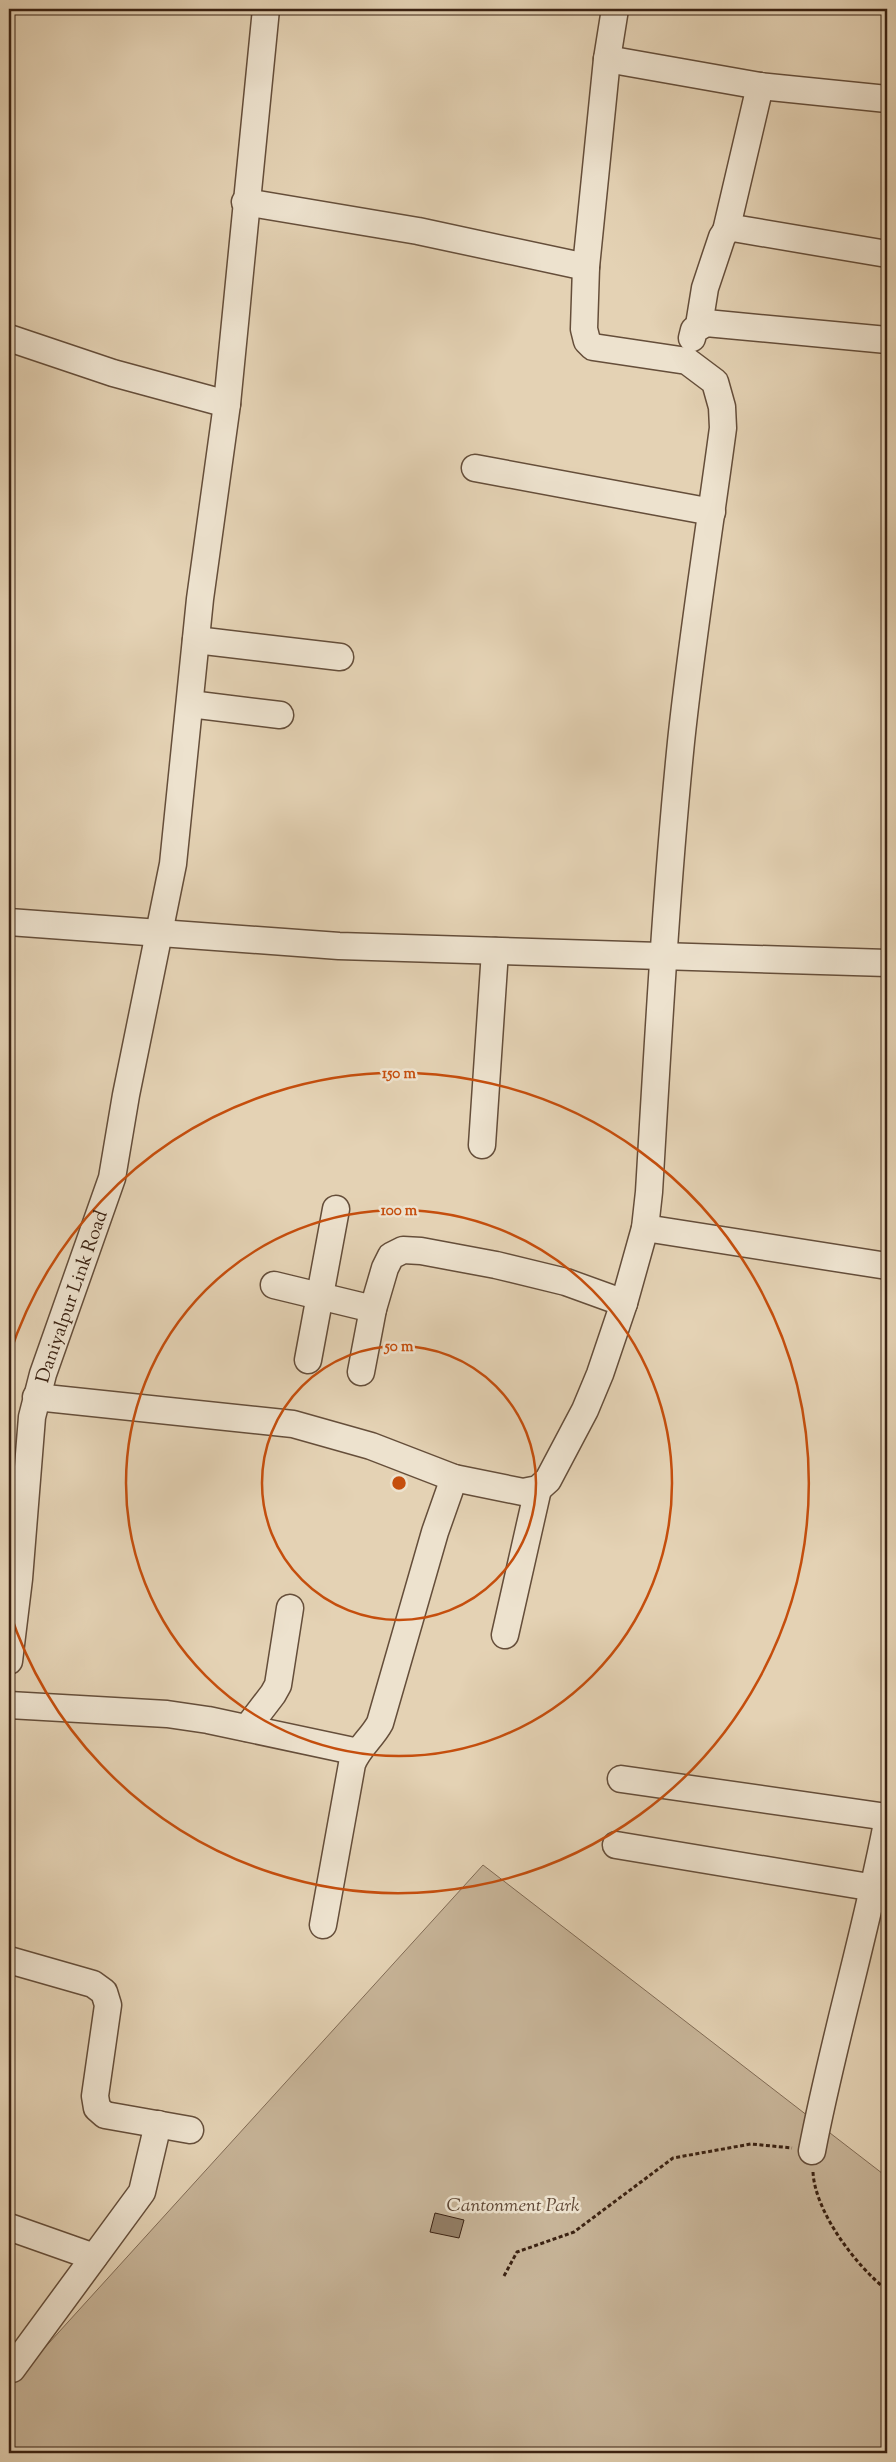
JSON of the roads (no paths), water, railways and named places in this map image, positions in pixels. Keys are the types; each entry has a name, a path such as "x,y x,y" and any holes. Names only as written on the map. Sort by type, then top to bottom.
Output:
{"street":[{"name":"Daniyalpur Link Road","path":"9,1661 20,1580 32,1418 36,1397 112,1178 173,864 196,640 227,404 245,202 266,9"},
{"path":"36,1397 293,1424 371,1446 454,1478 523,1492 538,1489 548,1480 585,1410 600,1374 624,1303 645,1228 650,1192 663,957 681,742 697,605 723,428 722,407 715,382 687,360 593,347 587,341 584,329 586,267 606,59 615,9"},
{"path":"606,59 760,86 887,99"},
{"path":"687,360 694,330 699,325 705,288 722,237 726,231 760,86"},
{"path":"245,202 418,231 586,267"},
{"path":"726,231 732,228 745,229 887,254"},
{"path":"699,325 719,323 887,340"},
{"path":"9,338 113,374 227,404"},
{"path":"475,468 712,512"},
{"path":"196,640 340,657"},
{"path":"190,704 280,716"},
{"path":"9,922 339,946 887,963"},
{"path":"482,1145 495,951"},
{"path":"308,1360 336,1209"},
{"path":"645,1228 887,1266"},
{"path":"361,1372 373,1309 385,1268 391,1256 403,1250 420,1251 496,1265 566,1282 624,1303"},
{"path":"274,1285 373,1309"},
{"path":"323,1925 352,1764 358,1752 369,1740 380,1723 435,1532 454,1478"},
{"path":"505,1635 538,1489"},
{"path":"246,1728 278,1685 290,1608"},
{"path":"9,1705 167,1714 246,1728 358,1752"},
{"path":"621,1779 887,1816"},
{"path":"812,2151 820,2111 881,1889 887,1823"},
{"path":"616,1845 881,1889"},
{"path":"9,1960 94,1984 104,1992 108,2005 95,2096 97,2108 105,2115 190,2130"},
{"path":"12,2369 142,2192 158,2124"},
{"path":"9,2227 94,2257"}],"park label":[{"name":"Cantonment Park","path":"513,2204"}]}
